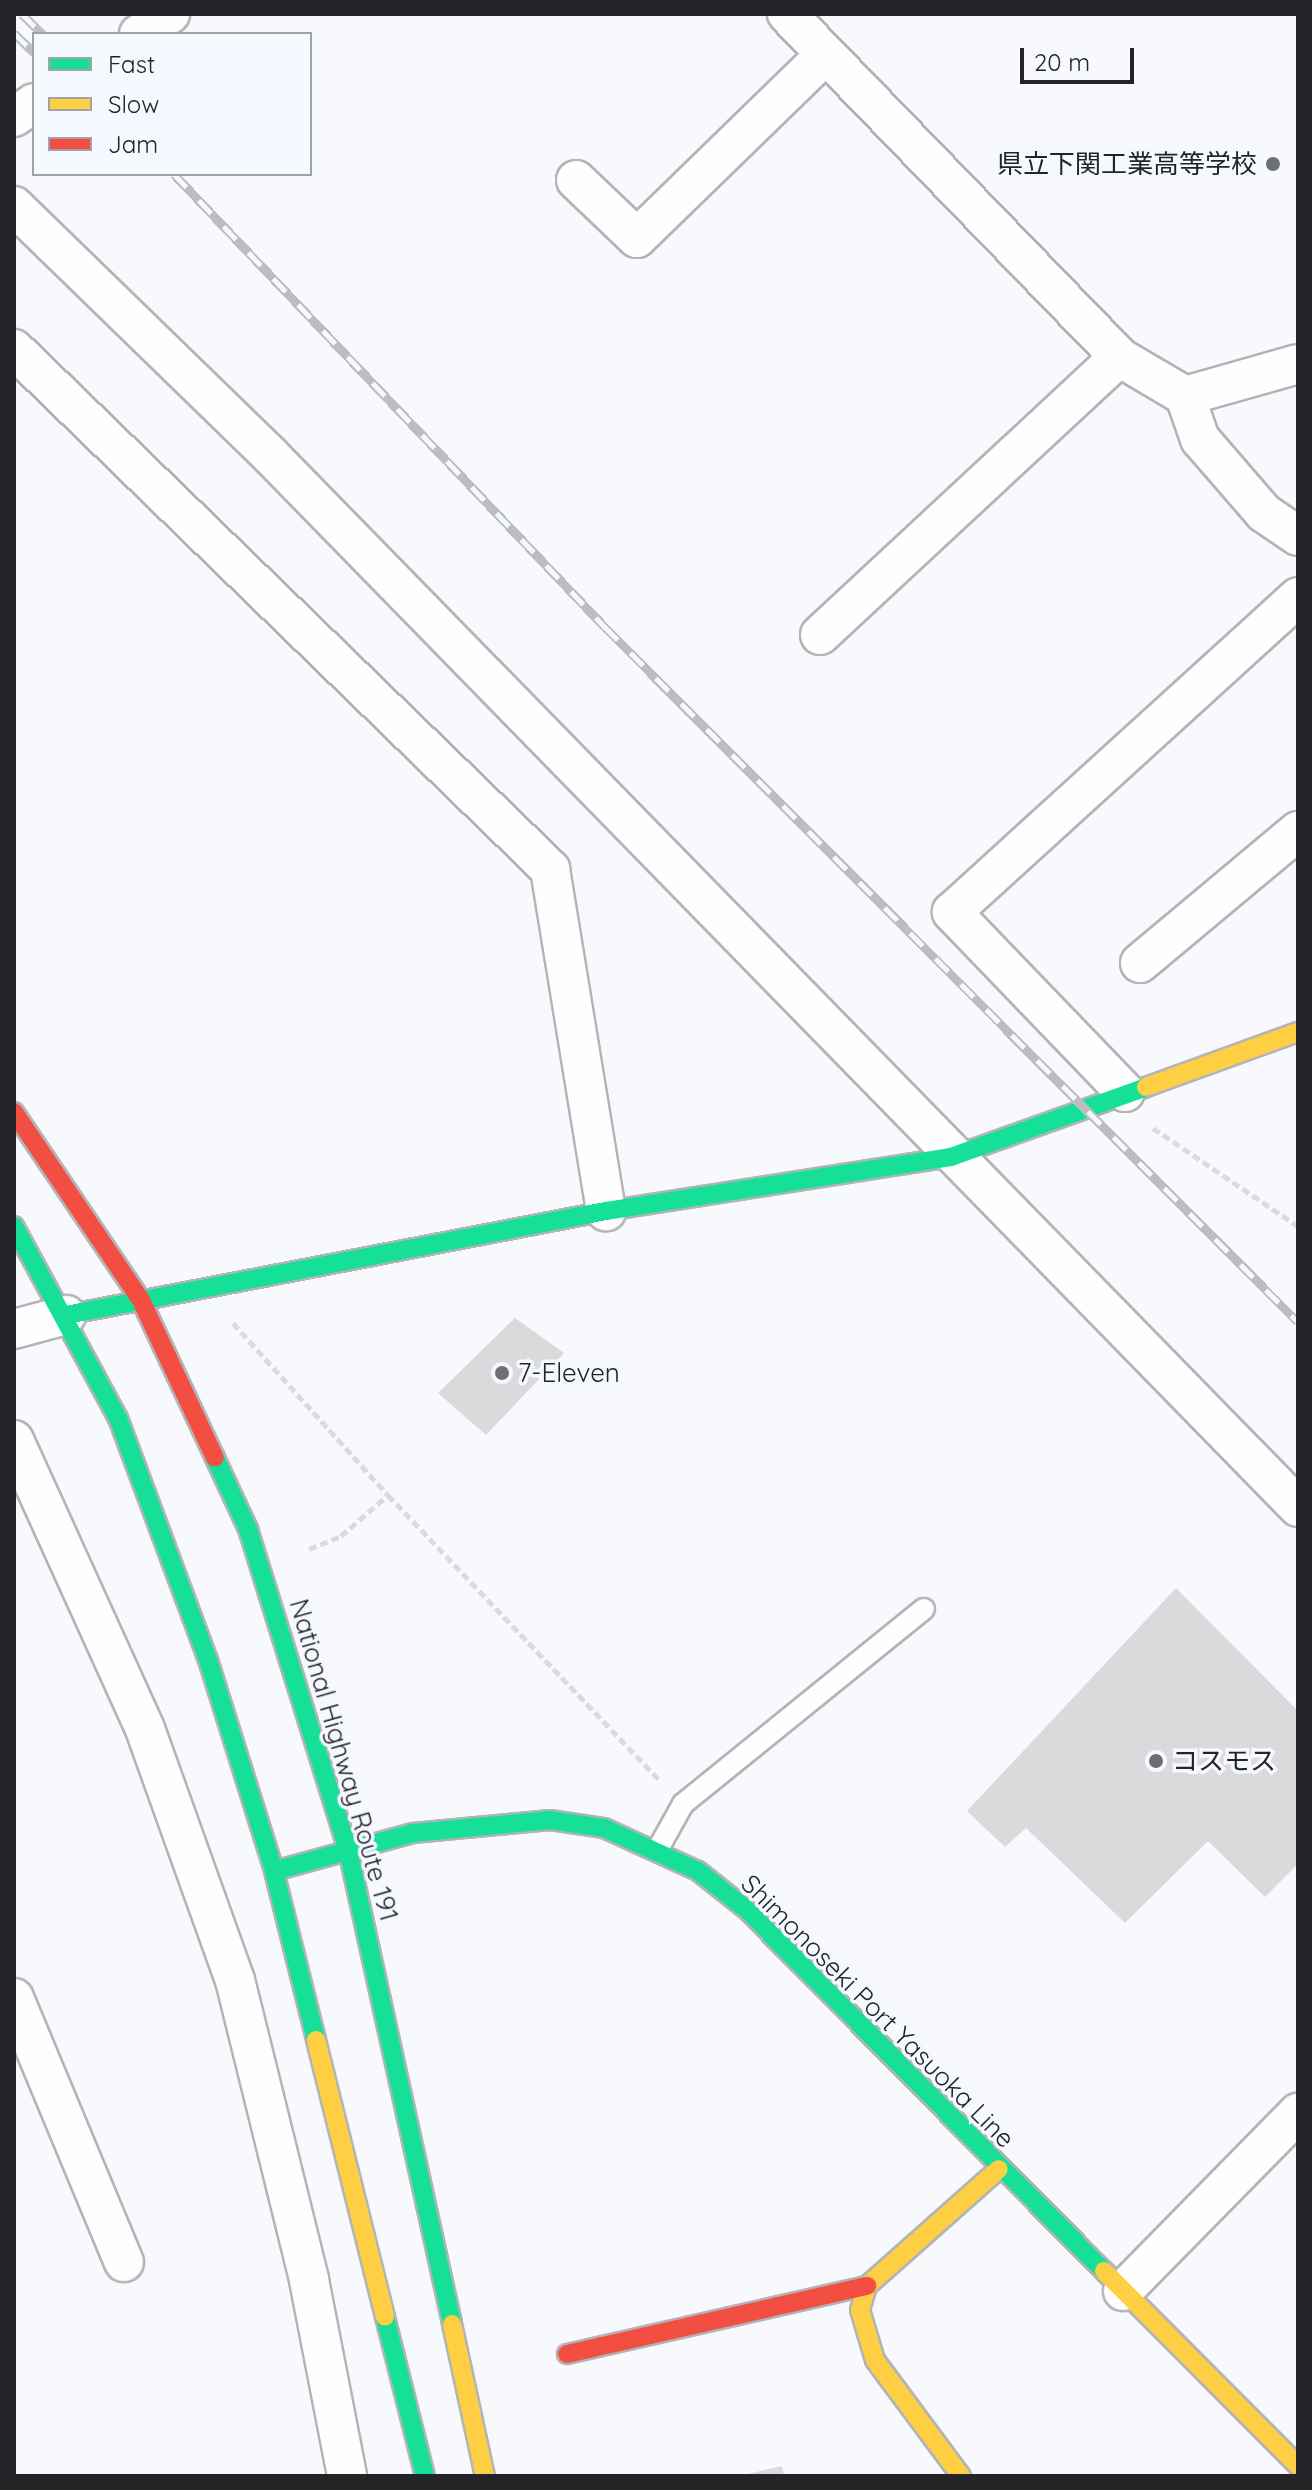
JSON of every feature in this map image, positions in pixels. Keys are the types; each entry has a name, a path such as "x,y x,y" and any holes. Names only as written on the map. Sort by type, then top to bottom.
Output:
{"main road":[{"path":"66,1315 606,1211 951,1157 1298,1032"},
{"name":"National Highway Route 191","path":"14,1112 141,1300 248,1529 348,1850 485,2476"},
{"path":"14,1226 66,1315 161,1527 274,1871 425,2476"},
{"name":"Shimonoseki Port Yasuoka Line","path":"274,1871 348,1850 480,1822 550,1820 604,1828 658,1849 746,1909 999,2169 1298,2466"},
{"path":"567,2354 867,2286 999,2169"},
{"path":"867,2286 863,2336 961,2476"}],"street":[{"path":"142,32 170,14"},
{"path":"787,14 823,57 1119,357 1185,396 1200,439 1264,513 1298,536"},
{"path":"576,180 637,238 823,57"},
{"path":"14,117 32,104"},
{"path":"14,206 270,455 951,1157 1298,1507"},
{"path":"14,349 550,869 606,1211"},
{"path":"820,635 900,541 1119,357"},
{"path":"1185,396 1298,364"},
{"path":"1125,1092 952,912 1298,597"},
{"path":"1140,963 1298,831"},
{"path":"14,1329 66,1315"},
{"path":"14,1440 145,1729 235,1980 309,2280 347,2476"},
{"path":"14,1998 124,2262"},
{"path":"1123,2291 1298,2113"}],"lane":[{"path":"658,1849 683,1804 924,1609"}],"path":[{"path":"1125,1092 1155,1130 1298,1226"},
{"path":"229,1319 388,1495 659,1780"},
{"path":"309,1549 341,1536 388,1495"}],"building":[{"name":"7-Eleven","path":"515,1318 564,1353 486,1435 438,1393"},
{"name":"コスモス","path":"1176,1588 1298,1711 1298,1864 1265,1897 1208,1841 1125,1923 1026,1828 1005,1847 967,1811"},
{"path":"782,2466 784,2476 743,2476 743,2475"}],"railway":[{"path":"22,14 41,32"},
{"path":"14,33 32,50"},
{"path":"176,176 605,627 1298,1322"}],"traffic: fast":[{"path":"66,1315 606,1211 951,1157 1146,1087"},
{"path":"14,1226 118,1418 209,1663 274,1871 316,2040"},
{"path":"215,1458 248,1529 348,1850 452,2324"},
{"path":"274,1871 413,1833 550,1820 604,1828 698,1871 746,1909 1104,2271"},
{"path":"385,2317 425,2476"}],"traffic: slow":[{"path":"1146,1087 1298,1032"},
{"path":"316,2040 385,2317"},
{"path":"961,2476 875,2360 860,2310 867,2286 999,2169"},
{"path":"1104,2271 1298,2466"},
{"path":"452,2324 485,2476"}],"traffic: jam":[{"path":"14,1112 141,1300 215,1458"},
{"path":"567,2354 867,2286"}],"place":[{"name":"県立下関工業高等学校","path":"1273,164"},
{"name":"7-Eleven","path":"502,1373"},
{"name":"コスモス","path":"1156,1761"}]}
